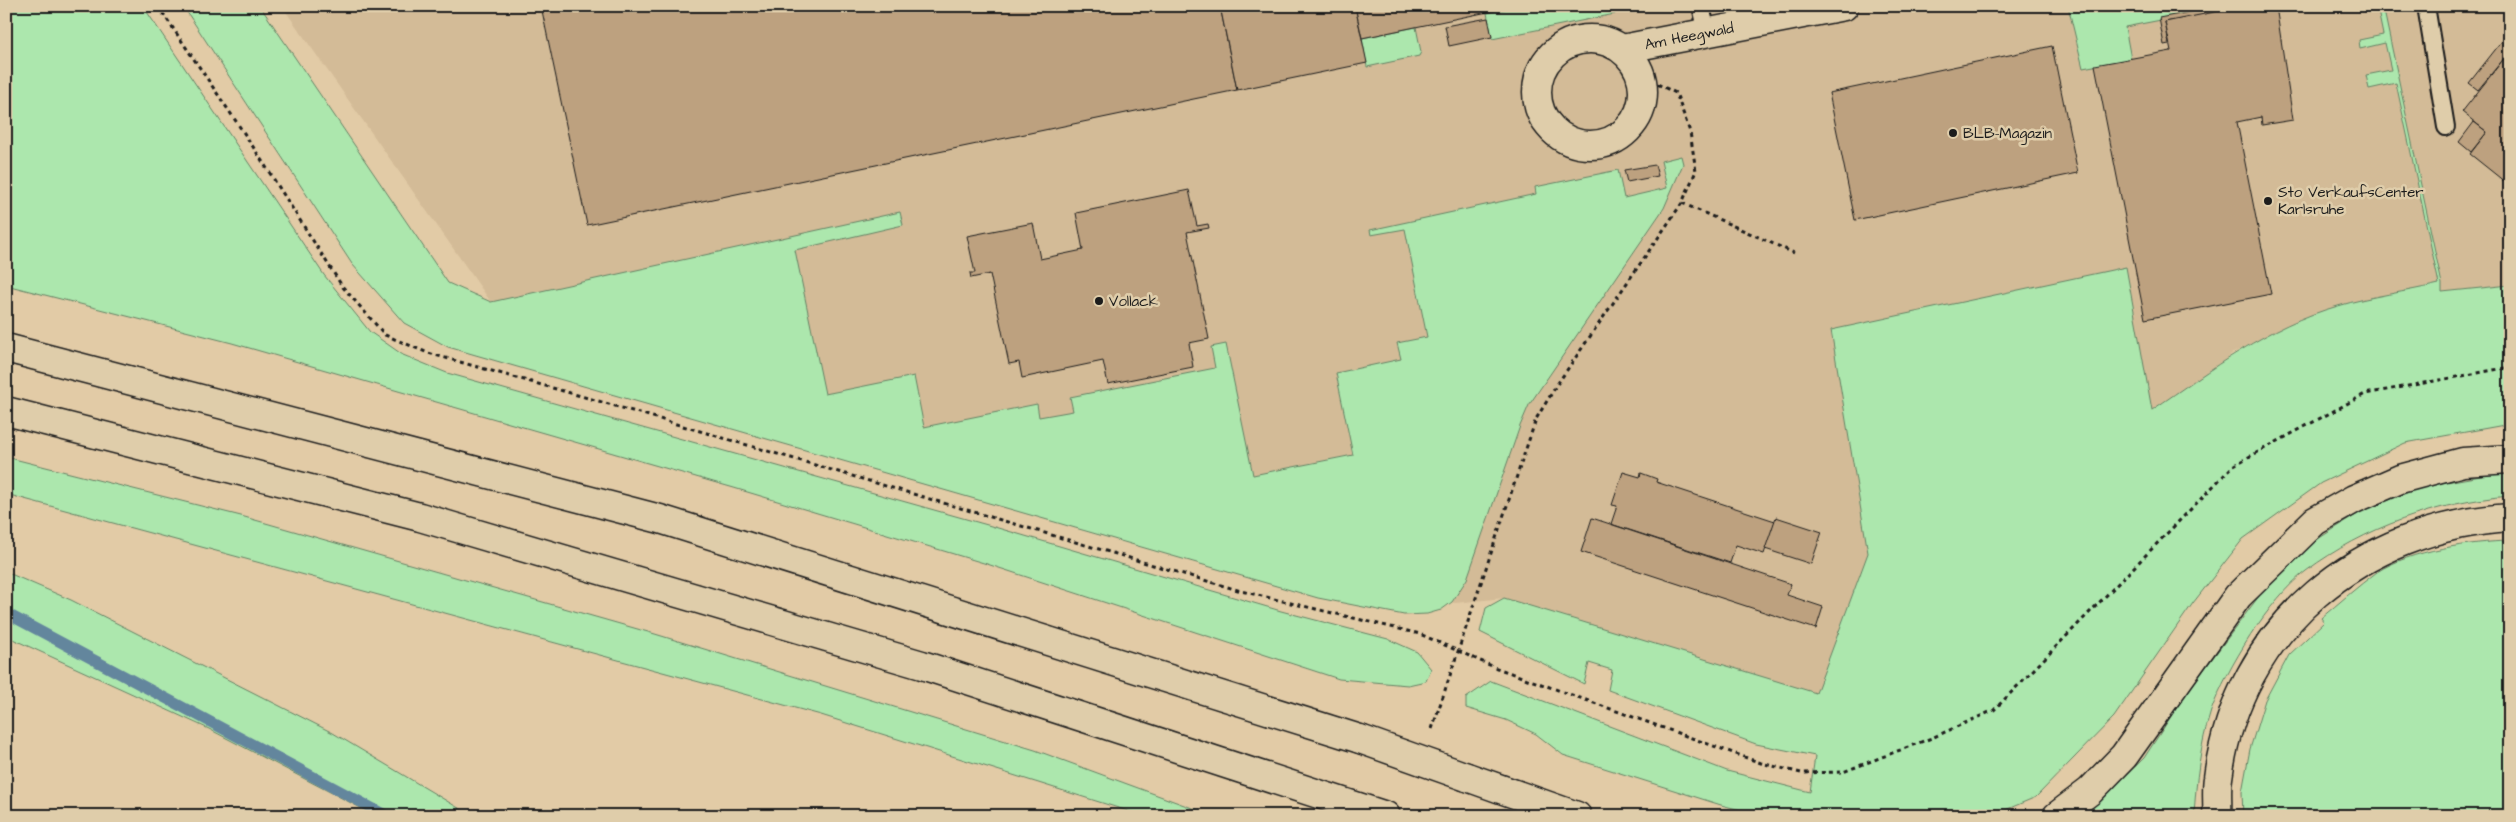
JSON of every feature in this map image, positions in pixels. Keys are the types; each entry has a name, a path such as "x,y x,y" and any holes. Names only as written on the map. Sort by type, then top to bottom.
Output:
{"main road":[{"name":"Am Heegwald","path":"1622,49 1844,6"},
{"path":"1622,49 1608,42 1592,39 1575,40 1561,47 1549,58 1540,72 1536,88 1538,105 1544,120 1555,133 1569,142 1586,146 1603,144 1619,137 1632,126 1640,111 1644,94 1642,77"},
{"name":"Am Heegwald","path":"1622,49 1634,61 1642,77"},
{"path":"6,348 660,519 1360,739 1577,816"},
{"path":"6,411 420,517 922,665 1386,816"},
{"path":"2057,816 2090,791 2124,756 2238,596 2315,521 2354,499 2400,479 2463,462 2510,459"},
{"path":"2217,816 2218,778 2228,733 2250,676 2279,631 2311,597 2343,573 2384,548 2433,531 2489,519 2510,518"}],"lane":[{"path":"1702,6 1707,33"},
{"path":"2426,6 2446,127"}],"path":[{"path":"158,6 250,142 342,286 386,335 428,353 595,400 1242,591 1420,634 1494,667 1761,763 1801,773 1842,772 1934,737 1994,710 2234,465 2364,394 2510,367"},
{"path":"1441,701 1536,419 1558,383 1682,203 1696,171 1683,109 1676,93 1642,77"},
{"path":"1682,203 1794,254"}],"shaded area":[{"path":"282,6 2510,6 2510,285 2442,292 2440,284 2338,306 2290,324 2231,354 1884,716 1504,598 1455,603 1289,568 491,302"}],"green space":[{"path":"6,6 143,6 324,275 370,332 403,355 447,373 991,526 1281,611 1388,639 1417,652 1431,669 1426,681 1408,685 1339,679 987,564 734,488 232,343 6,285"},
{"path":"183,6 260,6 448,283 491,302 900,212 903,225 795,250 825,394 914,376 924,427 1037,404 1039,417 1073,411 1070,397 1215,368 1211,347 1226,344 1253,475 1353,455 1336,373 1401,359 1397,343 1427,337 1405,229 1371,235 1370,230 1536,194 1535,187 1618,170 1624,198 1667,188 1661,161 1681,156 1683,164 1664,208 1529,405 1467,579 1452,602 1441,610 1427,614 1404,615 1318,598 448,347 404,323 352,264"},
{"path":"1517,6 1619,6 1615,14 1492,39 1487,13"},
{"path":"2068,6 2233,6 2125,27 2131,59 2083,68"},
{"path":"2377,6 2383,6 2442,284 2442,292 2510,285 2510,424 2405,443 2321,483 2243,539 2193,603 2114,717 2036,797 1991,816 1765,816 1721,805 1563,755 1536,734 1506,720 1466,708 1466,698 1491,681 1727,771 1810,792 1815,756 1756,744 1608,690 1612,670 1589,663 1584,684 1480,632 1486,608 1504,598 1816,693 1868,553 1831,330 2126,267 2152,410 2218,364 2287,325 2338,306 2439,284 2396,83 2369,89 2366,75 2391,70 2385,43 2360,49 2359,40 2383,35"},
{"path":"1416,27 1421,52 1419,56 1367,67 1362,38"},
{"path":"6,457 241,516 655,634 1035,750 1214,816 1144,816 821,715 6,494"},
{"path":"2492,474 2510,475 2510,496 2456,504 2403,519 2377,530 2329,555 2306,571 2278,599 2264,616 2238,655 2211,711 2199,763 2194,816 2084,816 2144,758 2185,695 2271,580 2313,542 2364,510 2424,486"},
{"path":"2510,541 2510,816 2243,816 2242,792 2250,749 2265,700 2289,655 2324,622 2321,618 2370,577 2391,564 2423,553 2459,545"},
{"path":"6,572 71,600 333,733 472,816 376,816 209,729 6,636"}],"building":[{"path":"541,6 1220,6 1237,90 587,225"},
{"path":"1220,6 1355,6 1367,63 1237,90"},
{"path":"1355,6 1517,6 1362,38"},
{"path":"2227,6 2228,11 2165,22 2169,44 2164,45 2159,18"},
{"path":"2244,6 2276,6 2293,120 2262,125 2261,117 2237,122 2271,294 2145,319 2095,65 2171,51 2165,22"},
{"path":"1488,18 1492,37 1449,46 1445,26"},
{"path":"2510,31 2510,51 2478,90 2469,83"},
{"name":"BLB-Magazin","path":"2052,46 2078,173 1855,220 1829,93"},
{"path":"2510,51 2510,186 2470,154 2487,132 2462,112"},
{"path":"2474,122 2487,132 2471,152 2459,142"},
{"path":"1655,165 1658,176 1627,182 1624,170"},
{"name":"Vollack","path":"1189,190 1197,226 1208,224 1209,228 1187,232 1209,339 1189,343 1193,367 1108,384 1103,361 1022,378 1019,362 1009,364 990,274 971,278 970,273 975,273 967,236 1033,223 1040,259 1083,250 1076,213"},
{"path":"1623,472 1640,477 1641,473 1657,479 1656,482 1775,521 1764,554 1736,545 1730,563 1611,524 1617,506 1612,505"},
{"path":"1776,517 1822,532 1811,564 1765,549"},
{"path":"1592,518 1791,584 1787,595 1823,607 1816,629 1581,552"}],"waterway":[{"path":"6,613 387,816"}],"place":[{"name":"BLB-Magazin","path":"1953,133"},
{"name":"Sto VerkaufsCenter Karlsruhe","path":"2268,201"},
{"name":"Vollack","path":"1099,301"}]}
